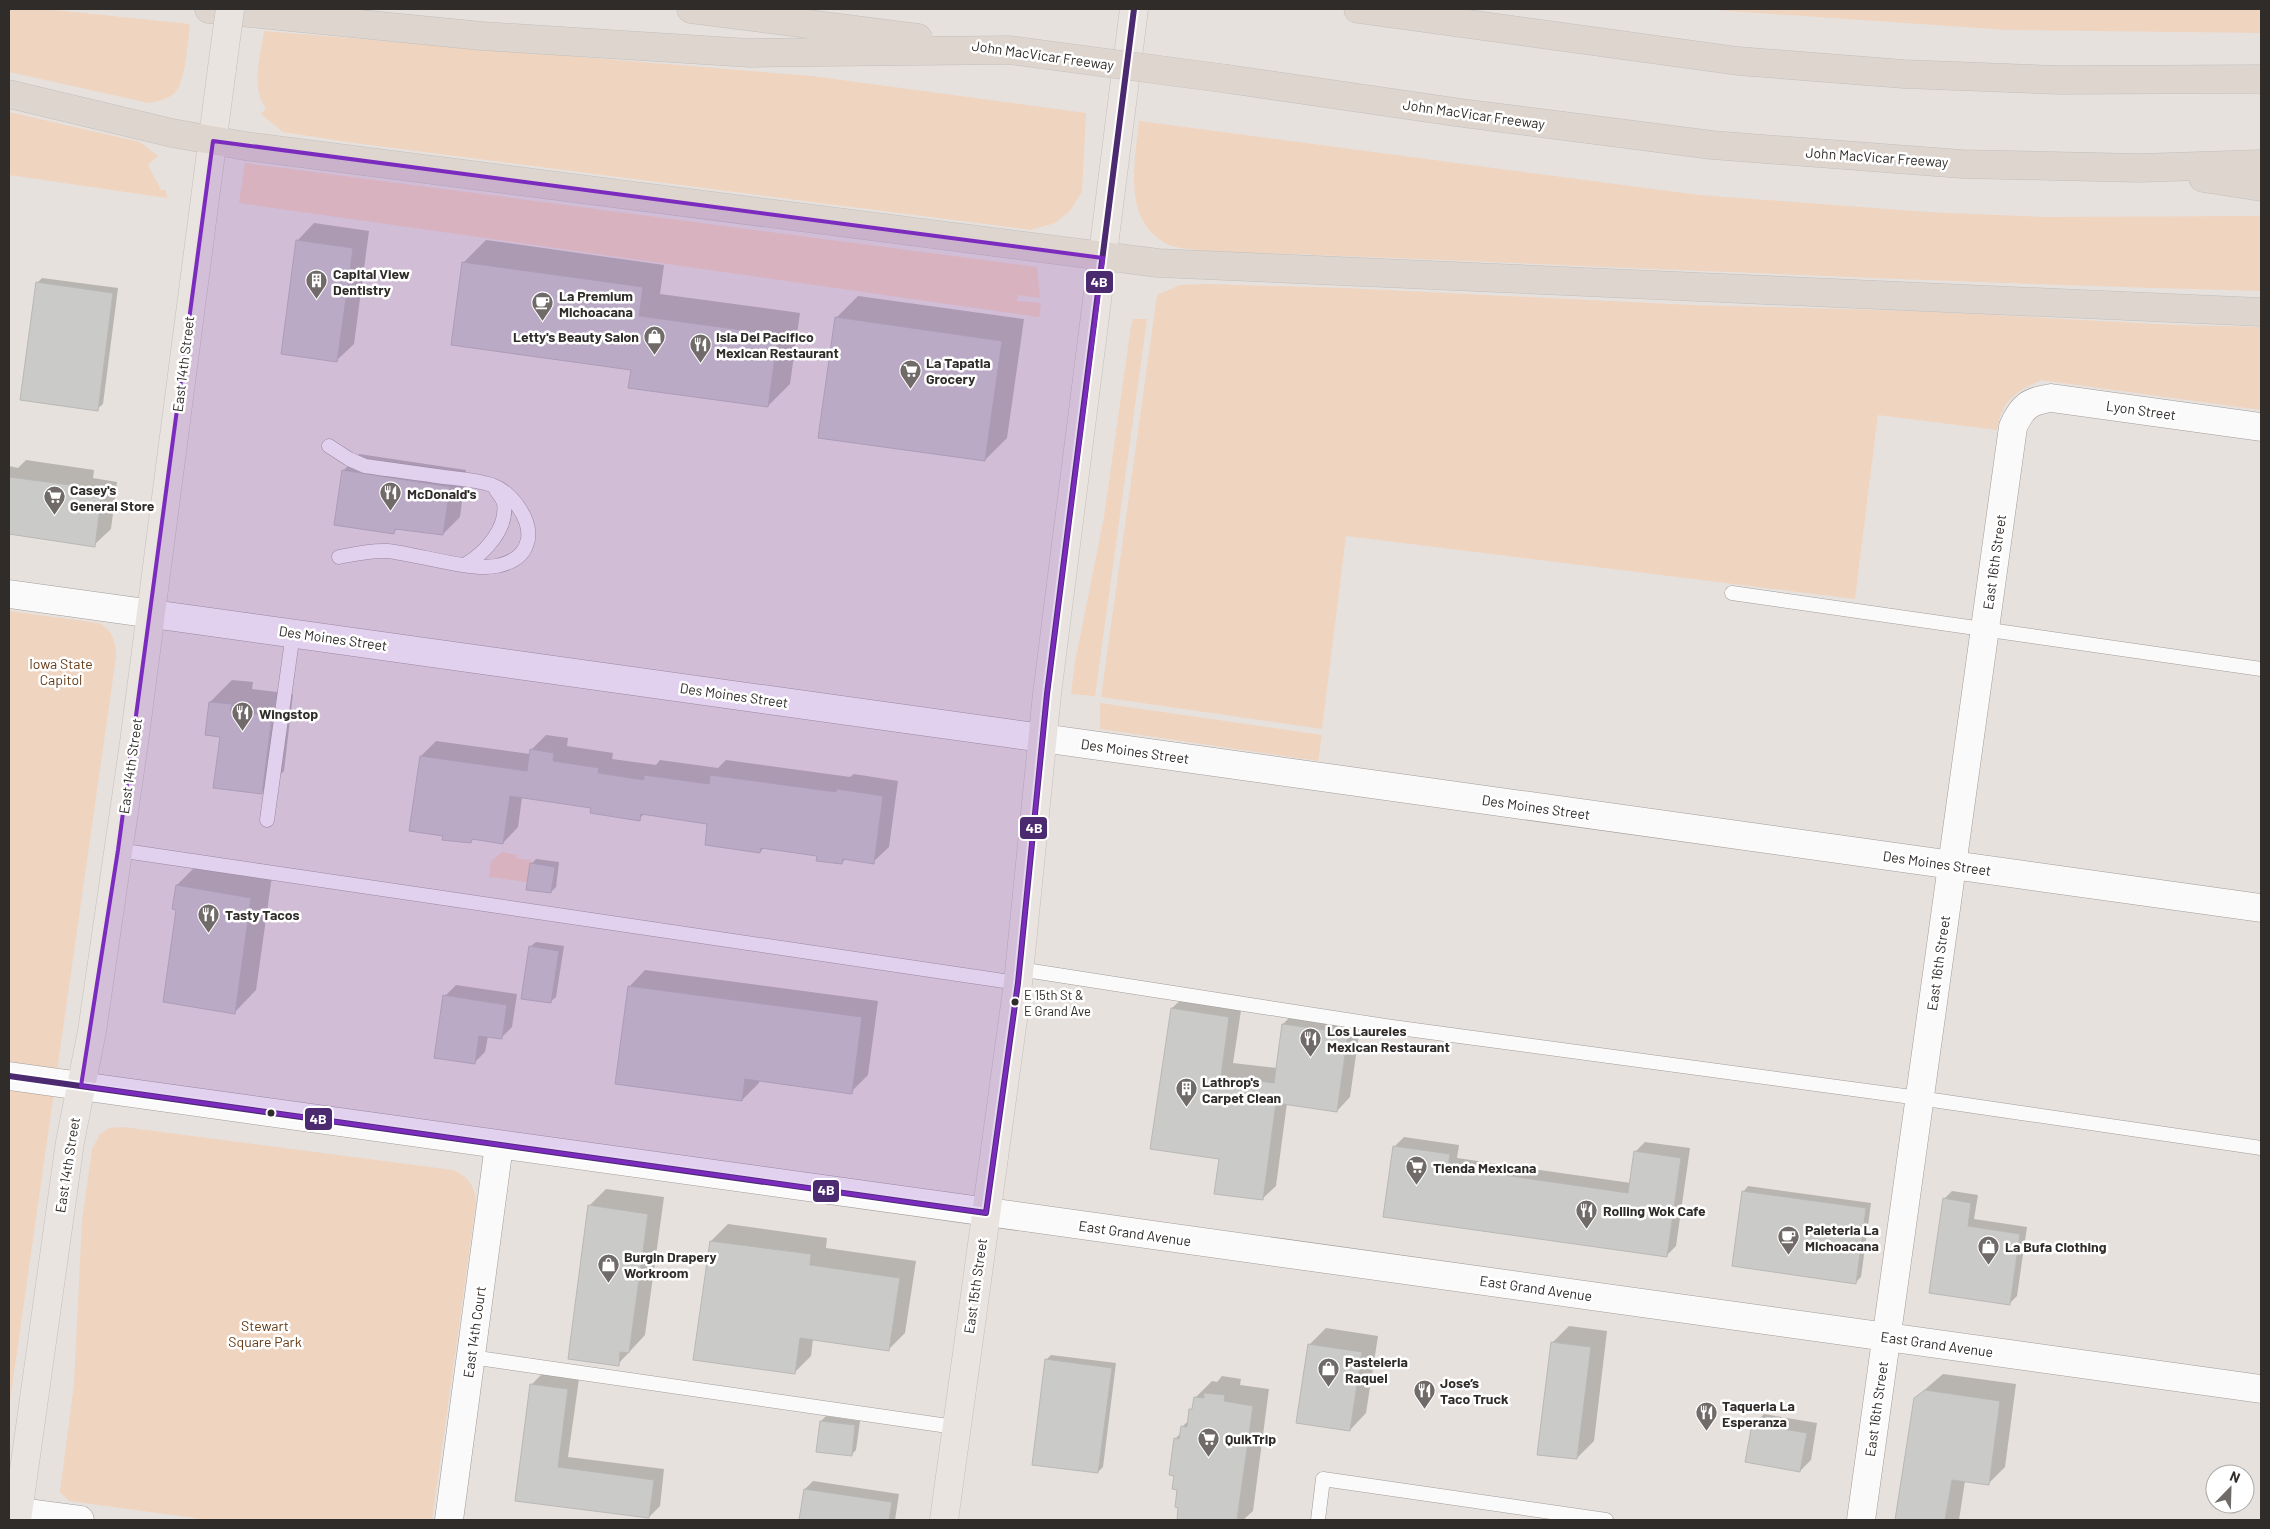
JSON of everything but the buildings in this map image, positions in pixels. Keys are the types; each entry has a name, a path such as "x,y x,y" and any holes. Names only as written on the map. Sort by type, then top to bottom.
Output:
{"highway":[{"path":"209,9 482,36 750,53 1009,50"},
{"name":"John MacVicar Freeway","path":"691,9 1228,79 1462,113 1712,145 1962,164 2140,168 2261,164"},
{"path":"1358,9 1738,61 1904,74 2059,80 2261,80"},
{"path":"2140,80 2261,69"},
{"path":"9,94 213,141 1103,258 1240,268 2261,312"},
{"path":"2140,168 2261,187"}],"main road":[{"name":"East 14th Street","path":"18,1516 70,1142 92,1031 118,850 230,9"},
{"name":"East 15th Street","path":"944,1520 955,1427 1019,976 1042,739 1134,9"}],"street":[{"name":"Lyon Street","path":"2024,408 2033,401 2052,398 2261,427"},
{"name":"East 16th Street","path":"1861,1520 2012,436 2016,419 2024,408"},
{"name":"Des Moines Street","path":"9,594 2261,908"},
{"name":"East Grand Avenue","path":"9,1076 2261,1389"},
{"name":"East 14th Court","path":"449,1520 499,1145"},
{"path":"18,1516 80,1520"}],"lane":[{"path":"329,446 349,459 365,466 476,481 494,486 511,498 528,526 525,549 519,557 495,566 466,564 386,551 338,557"},
{"path":"466,564 479,557 490,544 504,514 504,501 494,486"},
{"path":"1732,594 2261,669"},
{"path":"267,820 293,633"},
{"path":"118,850 1019,976 1920,1098 2261,1148"},
{"path":"471,1357 955,1427"},
{"path":"1318,1520 1323,1479 1606,1520"}],"highlighted area":[{"path":"213,141 1103,258 1047,694 1018,983 986,1213 81,1086 118,850"}],"green space":[{"path":"9,9 45,9 190,24 183,76 180,84 171,96 149,103 9,72"},
{"path":"1699,9 2261,9 2261,33 2008,30"},
{"path":"264,31 812,76 1086,113 1082,192 1069,212 1055,223 1031,230 354,143 283,132 261,114 266,108 261,100 258,81"},
{"path":"9,112 140,142 158,156 148,165 161,190 166,190 167,198 9,175"},
{"path":"1139,121 1699,195 1928,212 2044,217 2261,216 2261,291 1864,278 1203,251 1182,248 1169,245 1154,235 1144,221 1137,206 1134,190 1134,172"},
{"path":"245,163 1037,267 1040,298 1018,295 1017,301 1041,303 1039,317 239,203"},
{"path":"1180,285 1345,288 1691,305 1918,311 2175,325 2261,327 2261,410 2041,380 2011,398 2002,411 1997,430 1878,415 1855,599 1346,536 1322,729 1101,697 1157,295"},
{"path":"1133,319 1147,319 1095,696 1071,694 1075,662 1104,517"},
{"name":"Iowa State Capitol","path":"9,611 99,623 113,637 116,657 9,1408"},
{"path":"1100,703 1322,735 1318,761 1100,729"},
{"path":"502,852 517,855 516,858 531,860 527,882 489,877 491,861"},
{"name":"Stewart Square Park","path":"123,1127 453,1170 467,1179 473,1187 476,1203 432,1520 209,1520 69,1501 60,1492 74,1384 82,1221 92,1149 100,1134 109,1128"}],"transit line":[{"name":"4B","path":"9,1076 986,1213 1018,983 1047,694 1134,9"}],"place":[{"name":"Capital View Dentistry","path":"317,300"},
{"name":"La Premium Michoacana","path":"543,322"},
{"name":"Letty's Beauty Salon","path":"655,355"},
{"name":"Isla Del Pacifico Mexican Restaurant","path":"700,363"},
{"name":"La Tapatia Grocery","path":"910,389"},
{"name":"McDonald's","path":"391,512"},
{"name":"Casey's General Store","path":"54,516"},
{"name":"Wingstop","path":"243,732"},
{"name":"Tasty Tacos","path":"209,933"},
{"name":"E 15th St & E Grand Ave","path":"1015,1002"},
{"name":"Los Laureles Mexican Restaurant","path":"1311,1057"},
{"name":"Lathrop's Carpet Clean","path":"1186,1108"},
{"name":"Tienda Mexicana","path":"1417,1186"},
{"name":"Rolling Wok Cafe","path":"1587,1229"},
{"name":"Paleteria La Michoacana","path":"1789,1256"},
{"name":"La Bufa Clothing","path":"1989,1265"},
{"name":"Burgin Drapery Workroom","path":"608,1283"},
{"name":"Pasteleria Raquel","path":"1329,1388"},
{"name":"Jose’s Taco Truck","path":"1424,1409"},
{"name":"Taqueria La Esperanza","path":"1706,1432"},
{"name":"QuikTrip","path":"1209,1457"}]}
